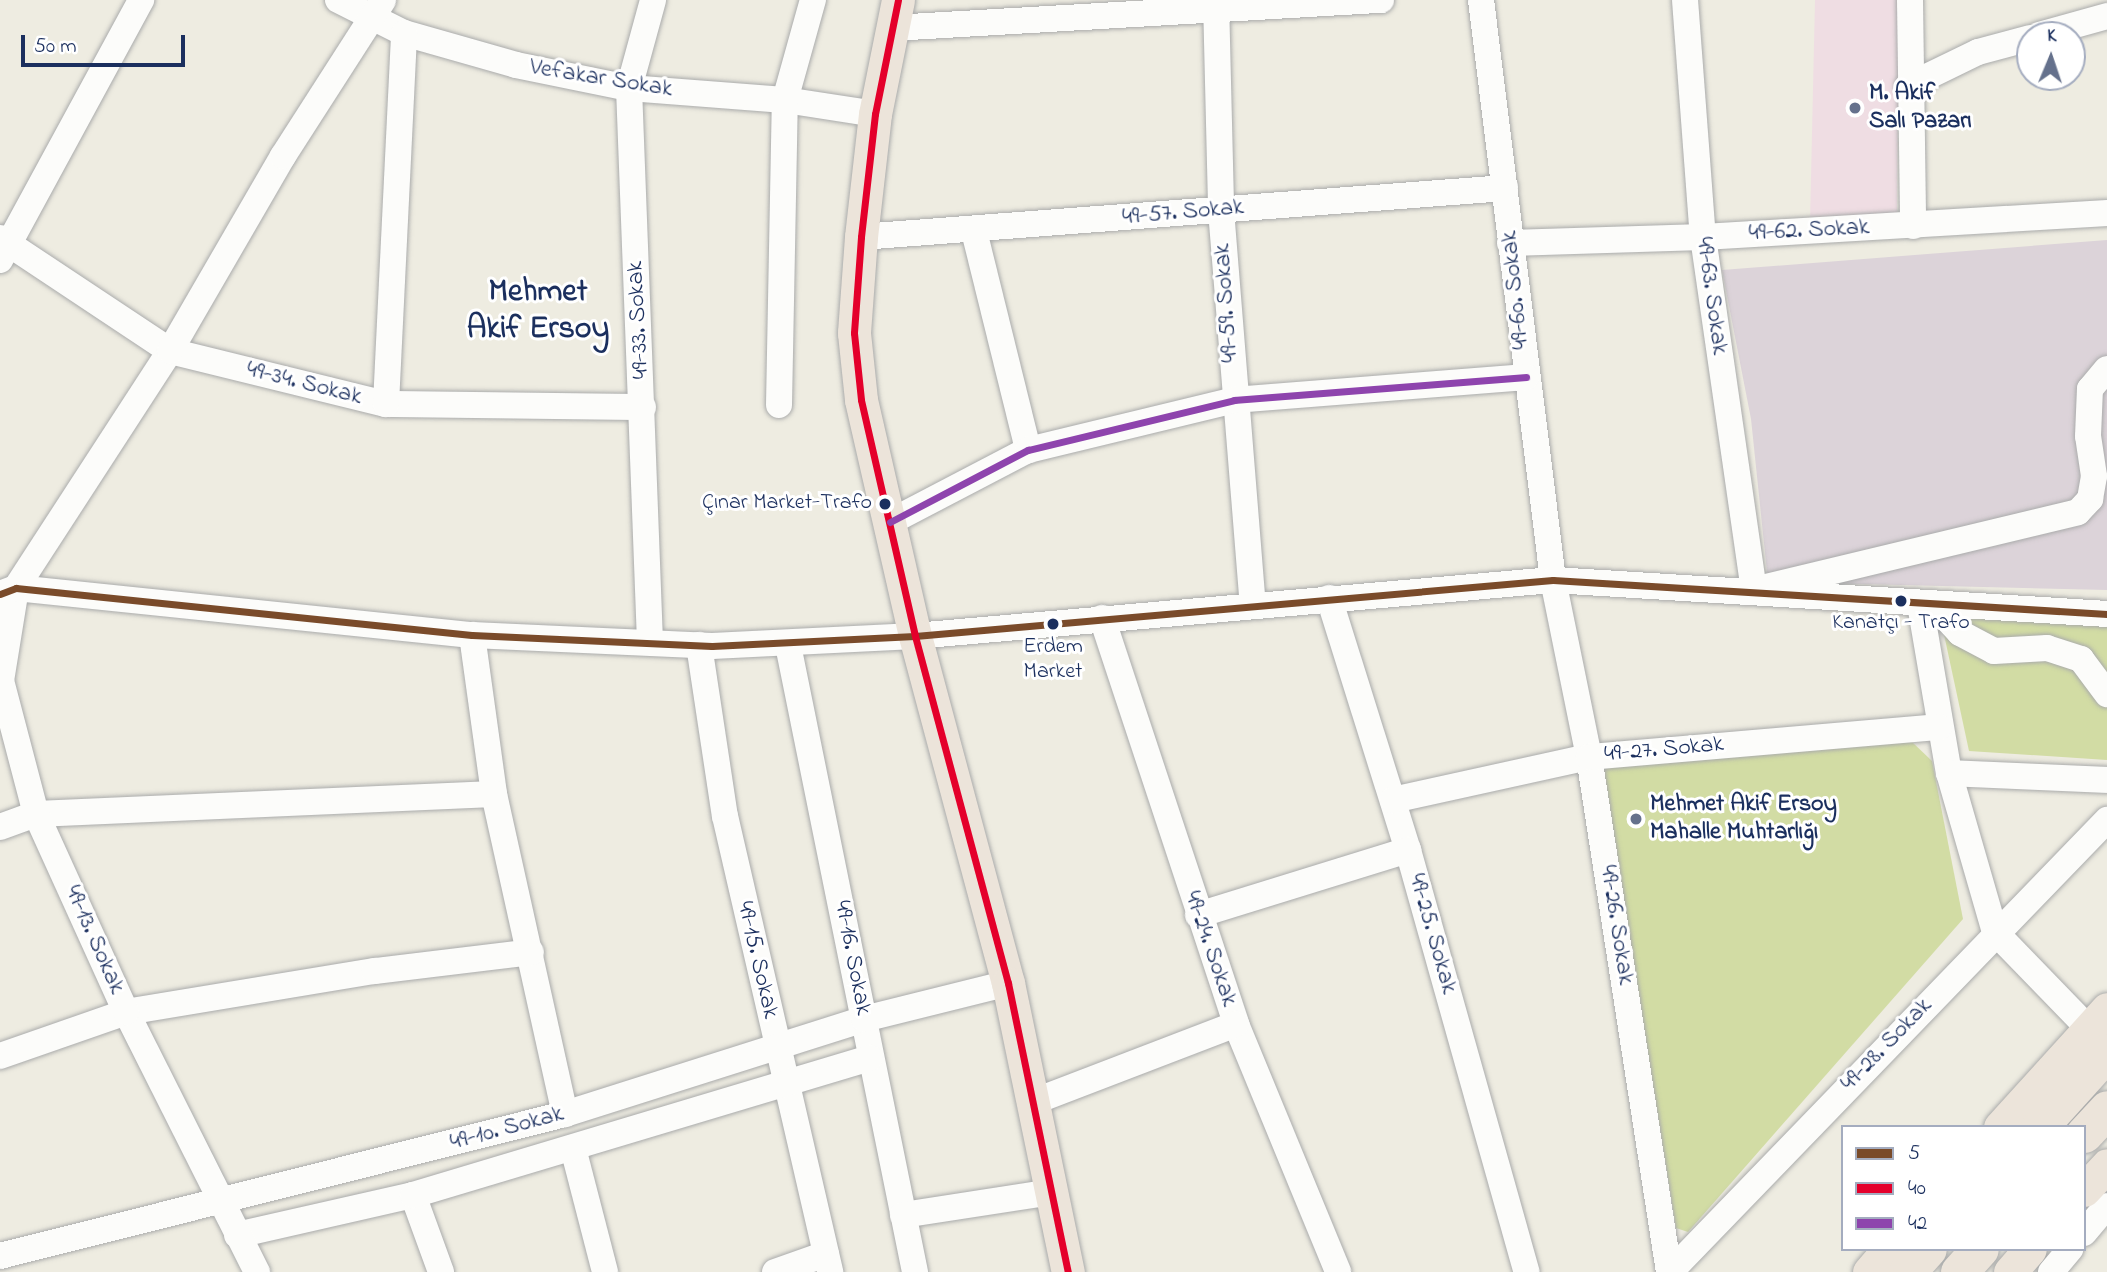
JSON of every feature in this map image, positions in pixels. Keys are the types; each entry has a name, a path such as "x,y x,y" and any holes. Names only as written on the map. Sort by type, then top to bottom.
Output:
{"highway":[{"path":"2040,1125 2101,1030"},
{"path":"2086,1132 2107,1109"},
{"path":"1908,1272 1926,1251"},
{"path":"1959,1272 1978,1251"}],"main road":[{"path":"895,14 874,114 861,237 854,333 858,373 915,636 1008,984 1068,1272"},
{"path":"2002,1125 2101,1030"},
{"path":"2086,1188 2107,1166"},
{"path":"1868,1272 1887,1251"},
{"path":"2010,1272 2028,1251"}],"street":[{"path":"4,248 141,0"},
{"name":"Vefakar Sokak","path":"338,0 378,8 404,33 516,65 629,88 785,100 874,114"},
{"name":"49-33. Sokak","path":"650,642 629,88 653,0"},
{"path":"779,405 785,100 813,0"},
{"path":"895,14 1381,0"},
{"name":"49-60. Sokak","path":"1481,0 1553,580"},
{"name":"49-63. Sokak","path":"1685,0 1703,237 1754,590"},
{"path":"1910,0 1908,86 1913,226"},
{"name":"49-59. Sokak","path":"1216,6 1220,210 1253,605"},
{"path":"378,8 283,156 170,351 8,591 472,635 699,645 788,645 915,636 1553,580 1754,590 1927,605 2107,614"},
{"path":"2086,22 2107,16"},
{"path":"386,404 404,33"},
{"path":"1908,86 1978,52 2016,42"},
{"name":"49-57. Sokak","path":"861,237 974,231 1505,188"},
{"name":"49-62. Sokak","path":"1510,243 1703,237 2107,213"},
{"path":"974,231 1028,450"},
{"name":"49-34. Sokak","path":"4,248 170,351 386,404 643,407"},
{"path":"1754,590 2078,512 2090,499 2094,475 2088,436 2090,389 2107,369"},
{"path":"890,522 1028,450 1234,400 1526,377"},
{"name":"49-26. Sokak","path":"1553,580 1590,757 1670,1272"},
{"name":"49-13. Sokak","path":"8,591 1,681 36,814 126,1012 218,1200 257,1272"},
{"name":"49-25. Sokak","path":"1329,598 1408,850 1527,1272"},
{"path":"1927,605 1960,633 1994,651 2047,648 2081,659 2107,694"},
{"path":"1927,605 1939,727 1949,773 1995,932 2101,1030"},
{"name":"49-24. Sokak","path":"1102,618 1236,1024 1338,1272"},
{"path":"472,635 494,794 565,1114"},
{"name":"49-15. Sokak","path":"699,645 725,816 828,1263"},
{"name":"49-16. Sokak","path":"788,645 915,1272"},
{"name":"49-27. Sokak","path":"1393,800 1590,757 1939,727"},
{"path":"1949,773 2107,780"},
{"path":"0,827 36,814 494,794"},
{"name":"49-28. Sokak","path":"1670,1272 1995,932 2107,820"},
{"path":"1198,915 1408,850"},
{"path":"0,1056 126,1012 375,971 531,952"},
{"name":"49-10. Sokak","path":"0,1256 565,1114 864,1019 1008,984"},
{"path":"1033,1102 1236,1024"},
{"name":"49-10. Sokak","path":"237,1235 413,1195 785,1081 870,1058"},
{"path":"573,1148 605,1272"},
{"path":"903,1215 1051,1192"},
{"path":"413,1195 440,1272"},
{"path":"2086,1231 2107,1206"},
{"path":"2051,1272 2068,1251"},
{"path":"775,1272 828,1263"}],"shaded area":[{"name":"M. Akif Salı Pazarı","path":"1815,0 1899,0 1897,216 1810,222"},
{"path":"2107,240 2107,590 1777,582 1767,572 1751,419 1722,270"}],"green space":[{"path":"1954,616 2107,625 2107,760 1969,751 1942,625"},
{"path":"1910,740 1932,761 1963,919 1688,1232 1676,1228 1601,768"}],"transit line":[{"name":"40","path":"898,0 875,114 861,237 854,333 861,400 915,636 1008,983 1068,1272"},
{"name":"42","path":"890,522 1028,450 1234,400 1526,377"},
{"name":"5","path":"0,594 16,588 472,635 712,646 915,636 1553,580 2107,614"}],"place":[{"name":"M. Akif Salı Pazarı","path":"1855,108"},
{"name":"Çınar Market-Trafo","path":"885,504"},
{"name":"Kanatçı - Trafo","path":"1901,601"},
{"name":"Erdem Market","path":"1053,624"},
{"name":"Mehmet Akif Ersoy Mahalle Muhtarlığı","path":"1636,819"}],"district":[{"name":"Mehmet Akif Ersoy","path":"538,312"}]}
